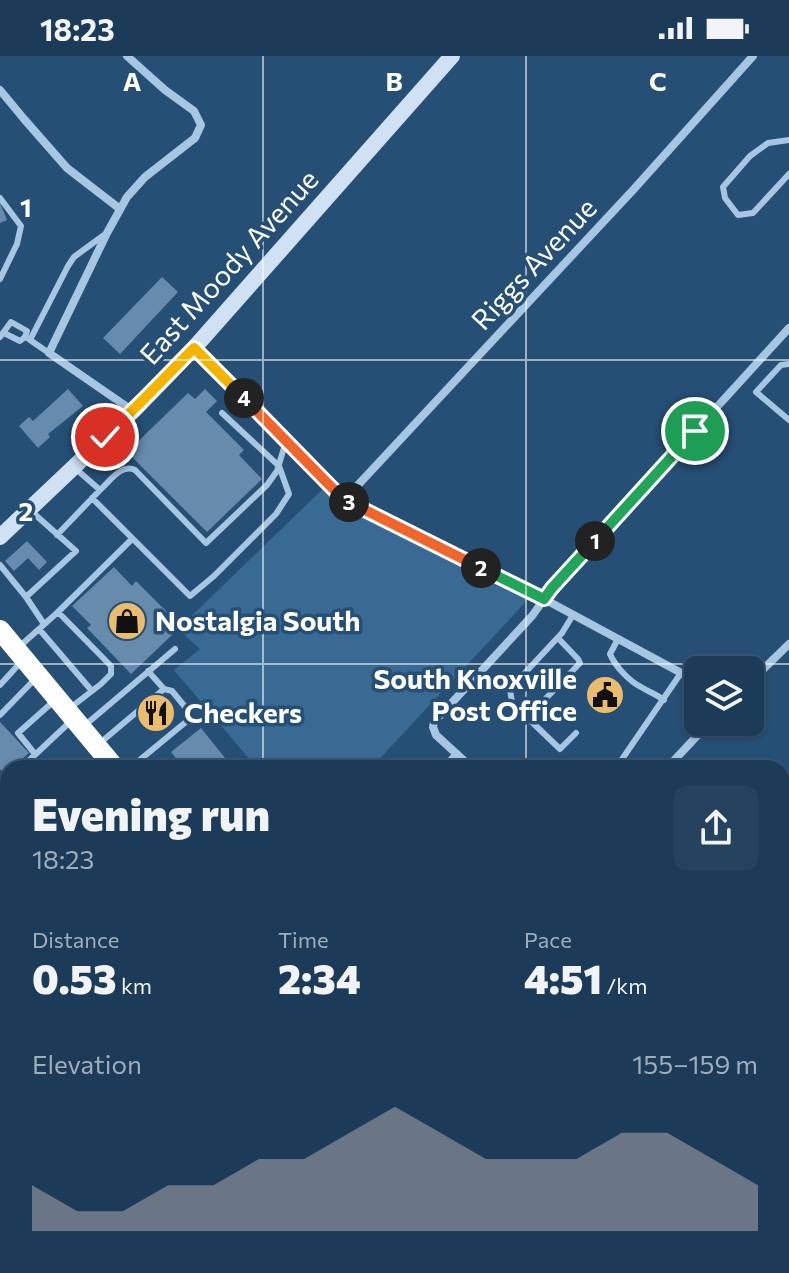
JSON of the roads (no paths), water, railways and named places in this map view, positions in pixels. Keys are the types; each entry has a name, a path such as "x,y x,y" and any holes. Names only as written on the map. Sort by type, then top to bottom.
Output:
{"highway":[{"path":"0,630 70,714 101,759"}],"main road":[{"name":"East Moody Avenue","path":"0,537 133,411 194,348 452,56"}],"street":[{"path":"127,56 194,111 201,125 195,138 145,177 127,197 49,353 133,411"},
{"name":"Riggs Avenue","path":"344,500 634,189 753,56"},
{"path":"0,90 67,168 120,209"},
{"path":"463,760 436,735 434,722 789,328"},
{"path":"194,348 344,500 544,599 684,675"},
{"path":"764,668 789,644"},
{"path":"674,760 697,736"},
{"path":"451,760 457,754"}],"lane":[{"path":"789,140 768,143 750,156 723,187 725,198 738,215 753,213 789,174"},
{"path":"0,198 21,226 17,244 0,279"},
{"path":"49,353 28,338 27,331 11,322 2,335 20,341 28,338 74,257 107,233"},
{"path":"766,353 785,365 756,392 789,420"},
{"path":"92,498 190,596 276,514 289,494 279,466 222,413"},
{"path":"57,535 100,490 129,467 206,543 267,485 277,471 286,441"},
{"path":"74,467 100,490"},
{"path":"26,597 76,551 29,509"},
{"path":"0,684 42,626 132,539"},
{"path":"0,565 92,691"},
{"path":"29,760 111,674 111,666 58,612"},
{"path":"573,615 558,638 510,689 512,703 560,749 576,733"},
{"path":"527,718 580,663 558,638"},
{"path":"618,639 611,658 641,687 664,700"},
{"path":"35,754 18,733 70,714 148,671 175,649"},
{"path":"140,760 187,721 186,708 172,691 164,689 148,671"},
{"path":"622,760 681,673"},
{"path":"0,715 38,676"},
{"path":"101,759 164,689"}],"place":[{"name":"Nostalgia South","path":"127,621"},
{"name":"South Knoxville Post Office","path":"605,695"},
{"name":"Checkers","path":"156,713"}]}
